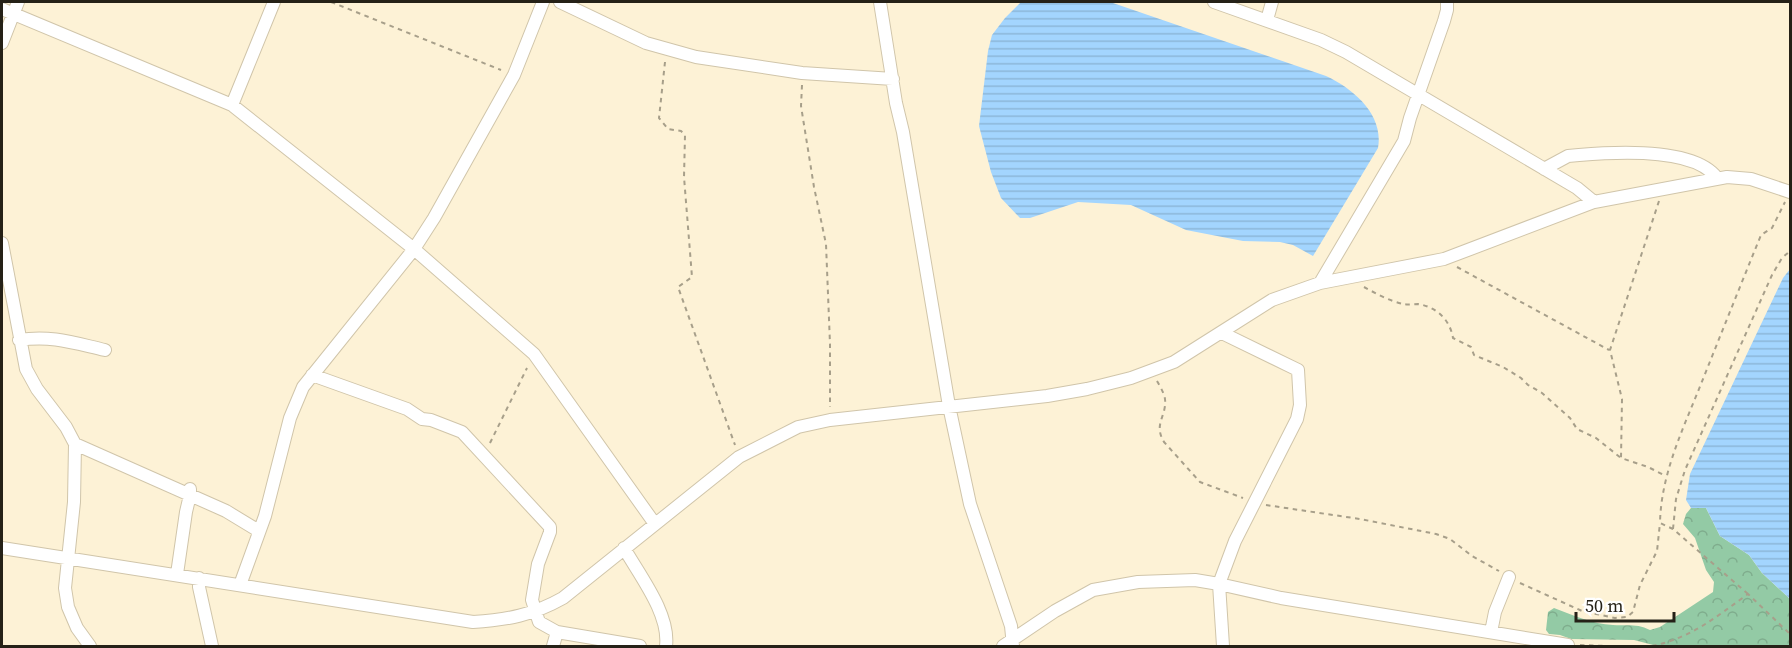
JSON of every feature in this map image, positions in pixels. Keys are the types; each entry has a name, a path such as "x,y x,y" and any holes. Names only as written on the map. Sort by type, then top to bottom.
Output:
{"street":[{"path":"2,43 7,12 18,2"},
{"path":"232,105 274,2"},
{"path":"240,585 260,531 295,403 312,375 414,249 434,218 514,75 543,2"},
{"path":"560,2 646,44 696,57 802,73 893,79"},
{"path":"880,2 949,406 970,504 1011,626 1009,645"},
{"path":"1214,2 1321,40 1346,52 1577,188 1594,202"},
{"path":"1267,20 1272,2"},
{"path":"1320,283 1399,152 1444,21 1447,2"},
{"path":"7,12 232,105 414,249 534,354 655,524"},
{"path":"1544,169 1568,156 1657,153 1701,166 1717,178"},
{"path":"2,548 473,622 516,618 535,613 563,598 739,457 798,427 830,420 1077,391 1152,372 1174,362 1272,300 1320,283 1451,256 1594,202 1717,178 1751,179 1790,192"},
{"path":"2,243 26,369 75,444 74,502 65,588 68,607 77,628 90,646"},
{"path":"1222,333 1298,370 1300,405 1297,419 1235,541 1219,584 1223,646"},
{"path":"19,340 52,338 105,350"},
{"path":"312,375 407,410 422,419 431,420 462,432 550,527 538,564 532,600 539,622 557,632 640,646"},
{"path":"75,444 190,492 260,531"},
{"path":"177,574 190,492"},
{"path":"624,548 664,619 668,634 666,646"},
{"path":"1491,632 1495,612 1509,577"},
{"path":"199,578 200,596 212,646"},
{"path":"1009,645 1055,611 1093,590 1138,582 1195,580 1281,598 1568,645"},
{"path":"553,646 557,632"}],"path":[{"path":"331,2 514,75"},
{"path":"666,50 658,118 668,129 681,131 685,135 684,177 692,277 678,287 739,457"},
{"path":"802,73 801,106 828,266 830,420"},
{"path":"1621,458 1622,399 1610,350 1659,200 1656,190"},
{"path":"1152,372 1165,396 1159,435 1200,482 1255,502 1281,508 1360,519 1436,534 1450,540 1472,556 1509,577 1582,611 1616,618 1626,617 1634,612 1640,585 1657,551 1660,500 1679,438 1761,235 1772,228 1790,192"},
{"path":"1673,529 1676,500 1685,470 1772,275 1782,258 1791,251"},
{"path":"1451,256 1457,268 1610,350"},
{"path":"1360,276 1364,288 1404,304 1426,306 1438,311 1446,320 1453,338 1471,347 1474,355 1503,367 1521,378 1563,412 1577,429 1596,438 1621,458 1666,476"},
{"path":"484,457 534,354"},
{"path":"1660,524 1673,529 1791,633"},
{"path":"1652,646 1672,642 1694,633 1748,594"},
{"path":"1568,645 1608,646"}],"green space":[{"path":"1691,508 1706,508 1720,536 1749,555 1762,573 1790,599 1790,646 1657,646 1634,640 1571,639 1549,634 1546,630 1548,612 1554,608 1598,623 1636,626 1650,630 1660,627 1713,592 1714,582 1706,570 1695,538 1683,524"}],"water":[{"path":"1021,2 1110,2 1326,76 1347,88 1365,104 1372,114 1379,136 1378,148 1313,256 1293,245 1280,242 1243,241 1186,230 1131,205 1078,202 1030,218 1020,218 1001,198 991,172 979,126 992,35"},
{"path":"1790,269 1790,599 1762,573 1749,555 1720,536 1706,508 1691,508 1686,500 1690,474 1783,278"}]}
